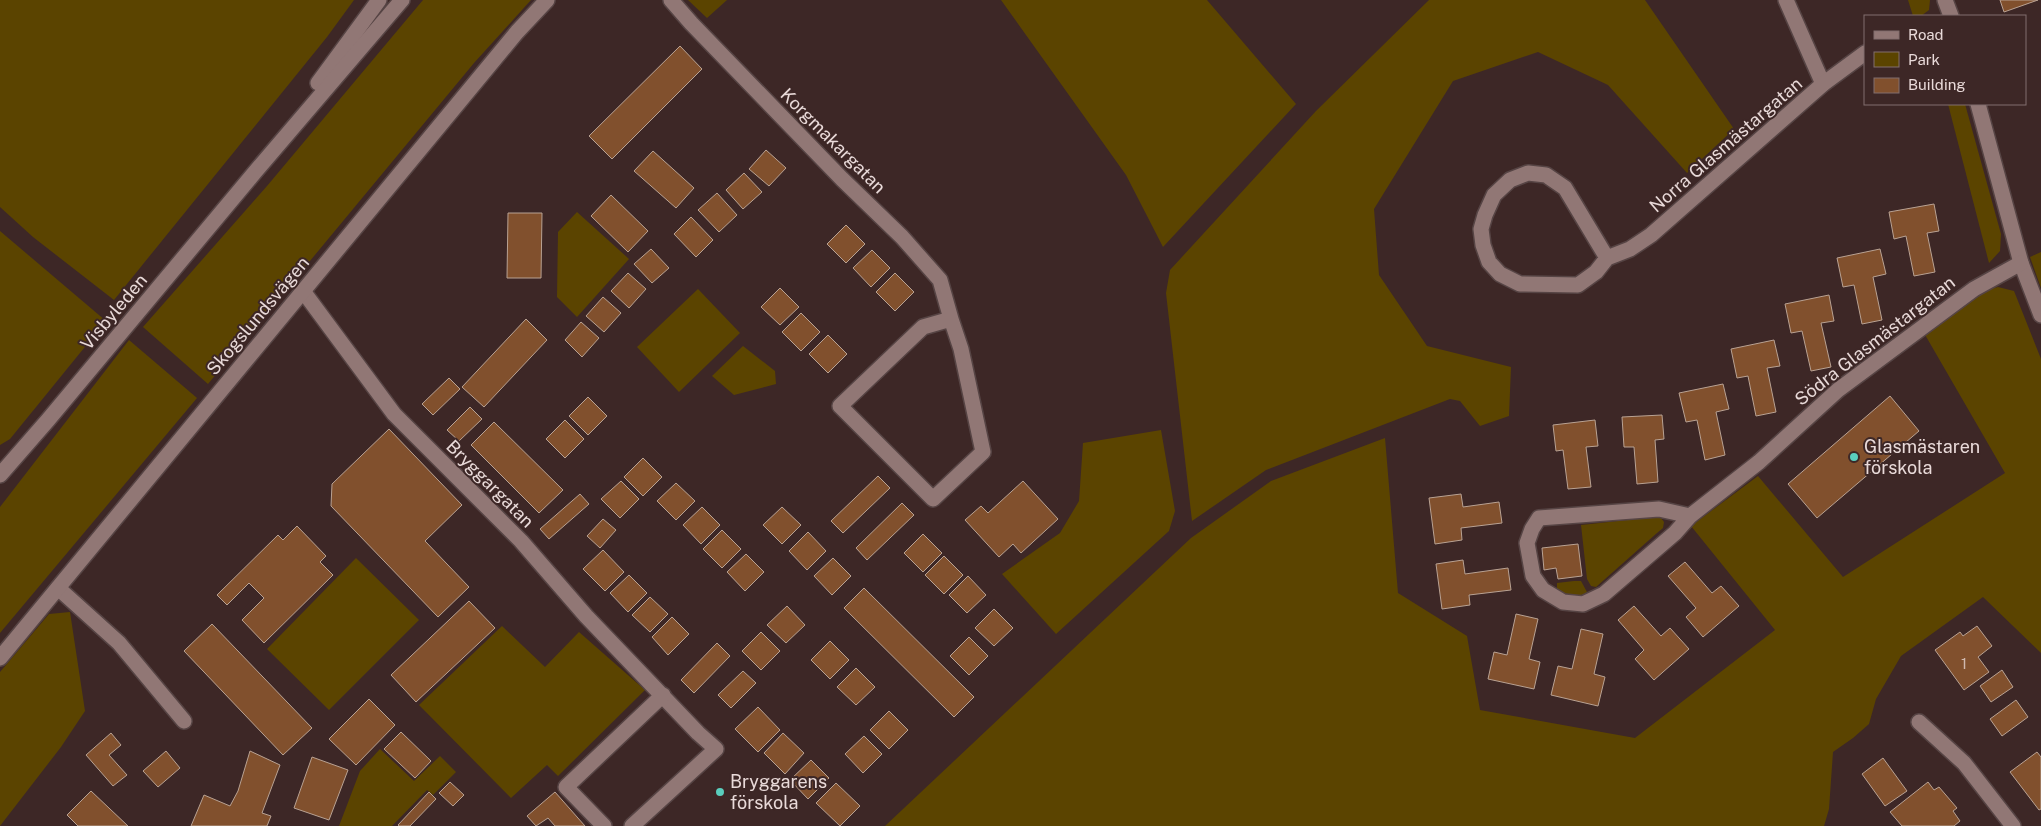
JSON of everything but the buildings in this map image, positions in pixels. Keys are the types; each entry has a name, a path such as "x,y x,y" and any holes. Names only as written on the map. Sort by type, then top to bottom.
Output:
{"street":[{"name":"Visbyleden","path":"254,172 379,0"},
{"name":"Visbyleden","path":"0,475 134,319 254,172 402,0"},
{"name":"Skogslundsvägen","path":"0,658 517,32 547,0"},
{"name":"Korgmakargatan","path":"671,0 842,179 902,237 940,280 961,349 983,452 933,499 840,406 923,327 951,319"},
{"path":"1786,0 1823,84"},
{"name":"Norra Glasmästargatan","path":"1607,258 1565,188 1546,175 1528,173 1510,180 1494,195 1481,230 1483,246 1489,262 1500,274 1520,284 1578,285 1596,272 1607,258 1630,249 1651,236 1823,84 1864,54"},
{"path":"1978,105 2021,263 2041,315"},
{"name":"Södra Glasmästargatan","path":"1690,516 1659,509 1539,518 1532,529 1527,544 1533,576 1543,590 1563,602 1583,604 1604,594 1675,533 1690,516 1759,462 1838,390 1974,289 2021,263"},
{"name":"Bryggargatan","path":"303,291 394,414 521,542 586,616 698,733 716,749 632,826"},
{"path":"58,588 119,644 184,721"},
{"path":"604,826 566,787 662,695"},
{"path":"1919,722 1964,762 2013,826"}],"green space":[{"path":"0,0 354,0 327,37 114,300 33,237 0,207"},
{"path":"423,0 531,0 474,63 208,384 143,327 267,186"},
{"path":"688,0 727,0 707,18"},
{"path":"1001,0 1207,0 1296,104 1163,247 1126,175"},
{"path":"1429,0 1645,0 1734,129 1687,173 1608,85 1538,52 1453,81 1374,209 1379,275 1427,346 1511,367 1509,416 1480,426 1460,401 1450,399 1266,470 1192,521 1166,293 1170,270 1316,111"},
{"path":"1908,0 1930,0 1929,10 1922,15 1913,15"},
{"path":"1948,105 1965,105 2001,234 2000,251 1989,263"},
{"path":"577,212 629,259 577,317 557,297 558,232"},
{"path":"0,231 106,321 10,439 0,445"},
{"path":"2041,252 2041,288 2030,257"},
{"path":"1998,287 2014,291 2041,359 2041,653 1983,597 1901,656 1876,699 1869,724 1833,752 1829,809 1824,826 885,826 1191,538 1271,481 1385,438 1398,593 1467,636 1480,710 1635,738 1775,630 1691,526 1758,476 1843,577 2005,473 1924,333 1983,291"},
{"path":"698,289 740,333 679,392 637,347"},
{"path":"129,340 197,398 0,633 0,507"},
{"path":"743,346 775,371 776,384 734,395 712,376"},
{"path":"1161,430 1175,511 1169,531 1056,634 1002,574 1060,533 1079,501 1083,443"},
{"path":"1655,517 1661,518 1664,522 1663,528 1596,587 1591,586 1587,579 1581,525"},
{"path":"356,558 419,620 329,710 267,649"},
{"path":"1581,581 1587,592 1577,595 1557,591 1557,583"},
{"path":"70,612 85,711 61,747 0,826 0,672 49,614"},
{"path":"502,626 545,667 579,632 645,690 558,776 547,765 511,798 419,705"},
{"path":"380,749 414,781 440,756 456,772 433,795 427,790 392,826 339,826 360,771"}],"place":[{"name":"Glasmästaren förskola","path":"1854,457"},
{"name":"Bryggarens förskola","path":"720,792"}]}
